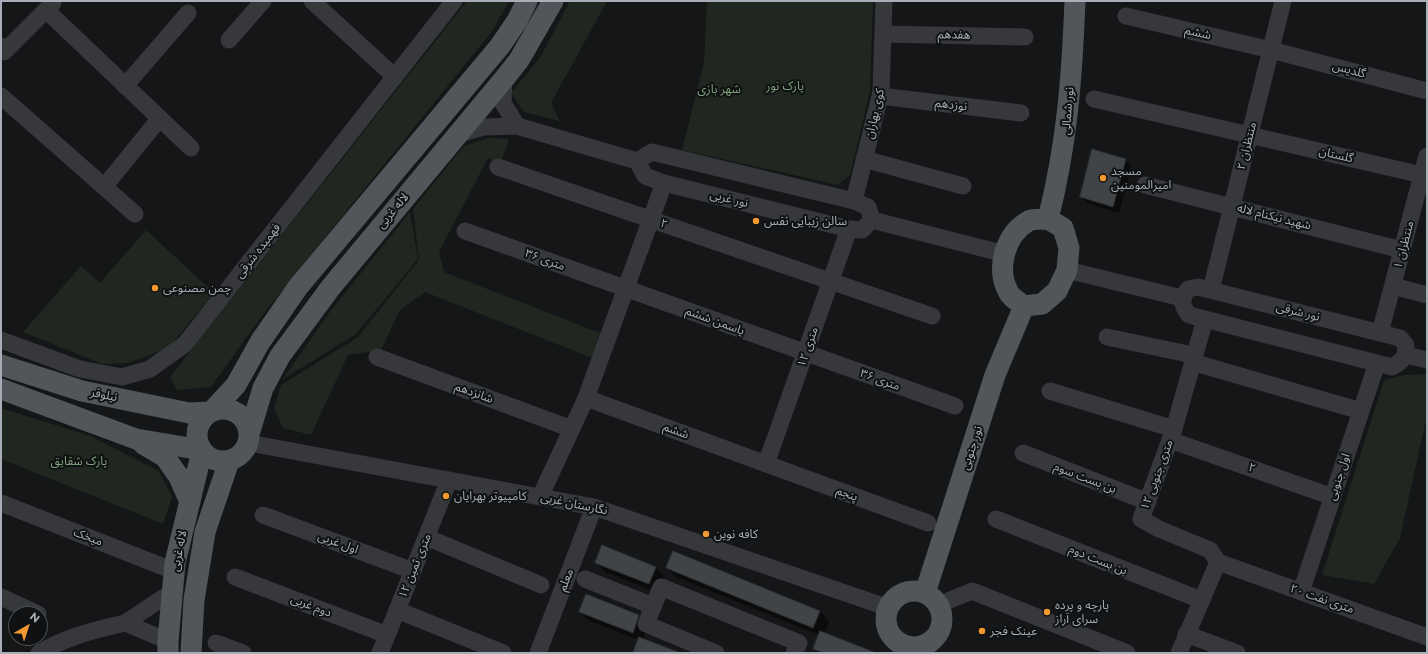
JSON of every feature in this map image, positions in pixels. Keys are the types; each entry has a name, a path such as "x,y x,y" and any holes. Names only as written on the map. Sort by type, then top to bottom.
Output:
{"main road":[{"name":"لاله غربی","path":"211,412 236,385 260,342 298,287 500,46 517,21 527,1"},
{"name":"لاله غربی","path":"249,437 263,388 280,356 331,287 519,60 554,1"},
{"name":"نور شمالی","path":"1048,219 1066,136 1075,1"},
{"path":"1048,219 1063,228 1069,248 1067,270 1057,292 1042,304 1024,306 1008,293 1002,274 1005,254 1012,236 1028,221 1048,219"},
{"name":"نور جنوبی","path":"932,599 995,375 1024,306"},
{"name":"نیلوفر","path":"1,365 82,391 189,412 211,412"},
{"path":"1,389 136,439 202,451"},
{"path":"227,409 235,411 244,420 249,437 241,455 229,461 214,460 202,451 198,443 197,434 199,425 211,412 227,409"},
{"path":"136,439 165,457 179,477 190,502"},
{"name":"لاله غربی","path":"168,647 173,581 202,451"},
{"name":"لاله غربی","path":"191,653 194,600 205,532 229,461"},
{"path":"917,591 932,599 942,621 936,637 929,643 901,649 887,625 889,608 900,595 917,591"}],"street":[{"path":"229,40 262,1"},
{"path":"312,1 394,77"},
{"name":"فهمیده شرقی","path":"1,340 80,369 122,377 150,369 185,344 454,1"},
{"name":"کوی بهاران","path":"854,202 880,96 884,1"},
{"name":"منتظران ۲","path":"1211,290 1283,1"},
{"path":"2,54 49,6 125,86 191,148"},
{"path":"125,86 188,13"},
{"name":"ششم","path":"1126,16 1271,50"},
{"name":"هفدهم","path":"883,34 1025,37"},
{"name":"گلدیس","path":"1271,50 1427,91"},
{"path":"504,79 503,103 517,126"},
{"path":"1,96 135,214"},
{"name":"نوزدهم","path":"880,96 1021,113"},
{"name":"گلستان","path":"1094,99 1422,175"},
{"path":"104,186 160,118"},
{"path":"456,135 483,126 517,126 637,162 652,152 854,202 868,207 872,220 1005,254"},
{"name":"منتظران ۱","path":"1380,333 1402,250 1420,214 1422,175 1427,156"},
{"path":"864,159 963,186"},
{"name":"نور غربی","path":"637,162 645,176 849,229 862,230 872,220"},
{"name":"۲","path":"498,167 932,316"},
{"path":"540,497 586,398 664,182"},
{"name":"شهید نیکنام لاله","path":"1145,185 1402,250"},
{"name":"۱۲ متری","path":"766,464 849,229"},
{"name":"۳۶ متری","path":"465,231 625,290"},
{"path":"1067,270 1182,298 1183,308 1189,315 1392,367 1401,362 1406,355 1427,360"},
{"path":"1393,286 1427,295"},
{"name":"نور شرقی","path":"1182,298 1188,290 1198,287 1400,338 1406,345 1406,355"},
{"name":"یاسمن ششم","path":"625,290 805,353"},
{"name":"۱۲ متری جنوبی","path":"1205,319 1192,358 1172,435 1141,518 1159,529 1210,550 1218,562"},
{"path":"1107,337 1192,358 1361,411"},
{"name":"۳۶ متری","path":"805,353 955,406"},
{"name":"شانزدهم","path":"376,357 572,429"},
{"name":"اول جنوبی","path":"1301,592 1377,363"},
{"name":"۲","path":"1050,391 1172,435 1333,497"},
{"name":"ششم","path":"586,398 766,464"},
{"name":"نگارستان غربی","path":"249,437 449,480 594,507 889,608"},
{"name":"بن بست سوم","path":"1022,453 1148,502"},
{"name":"پنجم","path":"766,464 928,523"},
{"name":"۱۲ متری ثمین","path":"380,653 449,480"},
{"name":"میخک","path":"1,503 173,581"},
{"name":"معلم","path":"538,653 594,507"},
{"name":"اول غربی","path":"262,515 413,571"},
{"name":"بن بست دوم","path":"996,519 1201,600"},
{"path":"426,537 541,585"},
{"path":"1179,653 1218,562"},
{"name":"۲۰ متری نفت","path":"1218,562 1427,636"},
{"name":"دوم غربی","path":"235,577 387,635"},
{"path":"585,579 653,606"},
{"path":"39,653 63,640 91,631 125,623 173,581"},
{"path":"707,651 646,624 661,586 799,643 794,653"},
{"path":"932,599 972,591 1127,653"},
{"path":"1,597 21,606"},
{"path":"397,610 503,653"},
{"path":"125,623 168,647"},
{"path":"1186,634 1237,653"},
{"path":"216,643 243,653"}],"green space":[{"path":"467,1 509,1 493,30 264,313 211,387 177,390 170,377"},
{"path":"570,1 607,1 551,103 560,121 524,112 511,93 541,56"},
{"name":"پارک نور","path":"707,1 873,1 870,91 850,175 838,185 682,150 704,63"},
{"path":"489,138 509,139 501,163 488,158 439,252 444,272 600,333 592,358 425,292 400,310 381,350 348,355 311,435 283,428 274,408 281,385 358,337 419,260 413,209 464,146"},
{"path":"410,212 418,259 356,334 282,380 329,313"},
{"path":"146,230 214,293 168,348 128,363 102,364 23,332 81,266 100,283"},
{"path":"1427,374 1427,415 1400,538 1374,584 1322,575 1384,380 1404,375"},
{"name":"پارک شقایق","path":"1,408 90,436 159,471 172,497 163,524 1,459"}],"building":[{"name":"مسجد امیرالمومنین","path":"1092,149 1126,159 1113,207 1080,197"},
{"path":"602,545 656,567 649,584 595,563"},
{"path":"673,551 820,611 813,628 666,568"},
{"path":"586,594 639,615 633,633 579,612"},
{"path":"820,631 874,653 824,653 813,649"},
{"path":"639,637 678,652 678,653 633,653"}],"place":[{"name":"مسجد امیرالمومنین","path":"1103,178"},
{"name":"سالن زیبایی نفس","path":"756,221"},
{"name":"چمن مصنوعی","path":"155,288"},
{"name":"کامپیوتر بهرایان","path":"446,496"},
{"name":"کافه نوین","path":"706,534"},
{"name":"پارچه و پرده سرای آراز","path":"1047,612"},
{"name":"عینک فجر","path":"982,631"}],"park label":[{"name":"شهر بازی","path":"719,89"}]}
